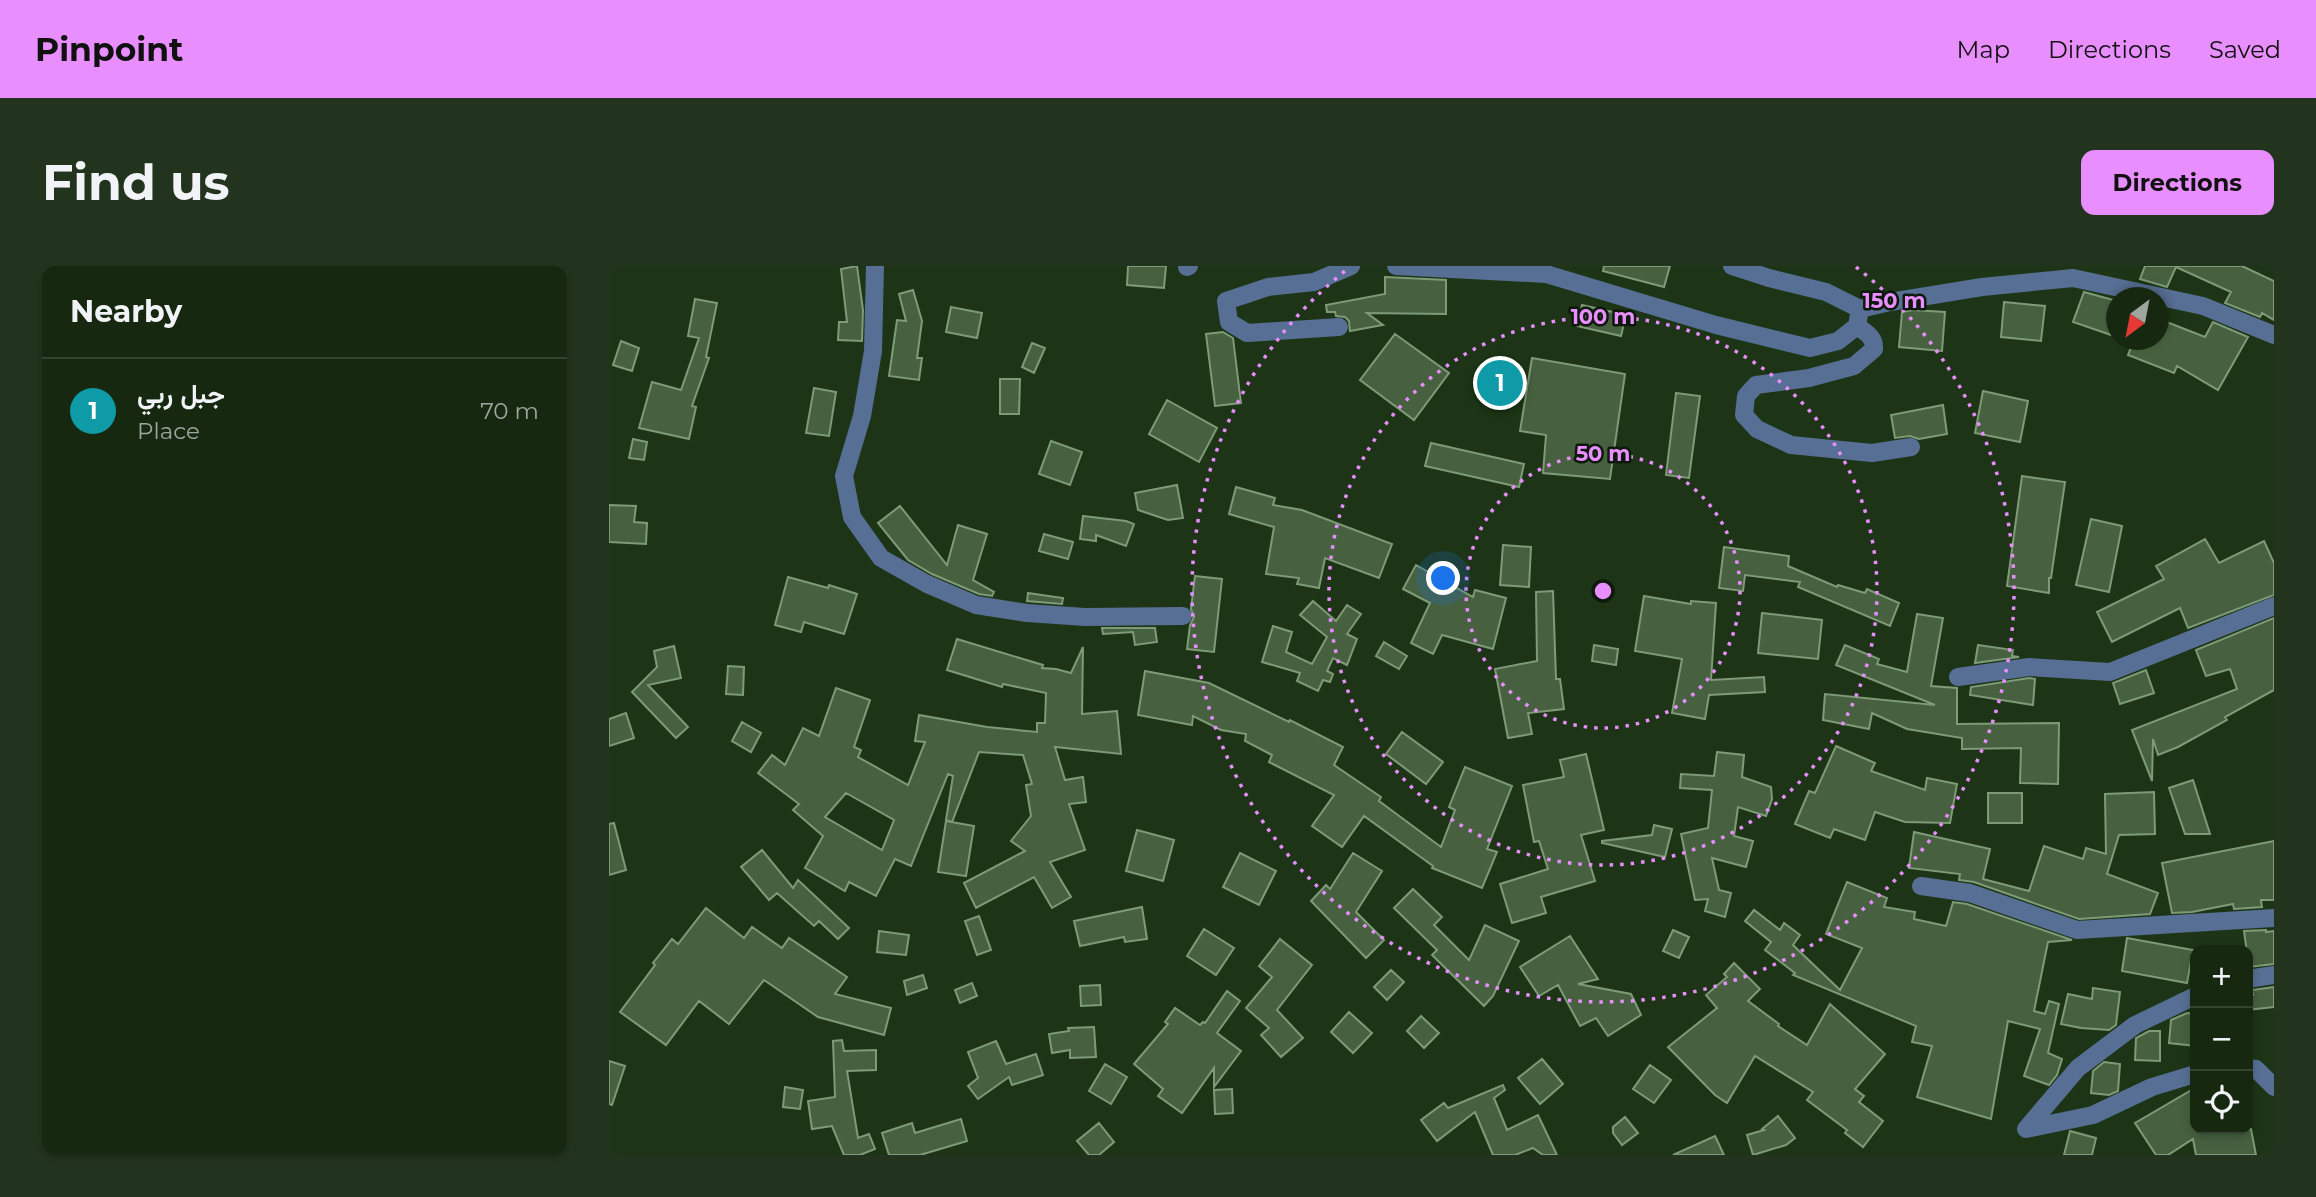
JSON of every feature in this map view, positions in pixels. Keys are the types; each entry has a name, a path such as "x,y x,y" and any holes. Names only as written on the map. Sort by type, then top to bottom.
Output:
{"street":[{"path":"875,266 873,351 862,416 844,476 852,517 881,558 927,584 976,606 1085,617 1183,616"},
{"path":"1339,327 1247,333 1229,322 1226,302 1268,288 1314,282 1351,266"},
{"path":"1397,266 1546,274 1716,325 1810,348 1838,341 1859,318 1890,302 1982,287 2073,278 2203,306 2274,335"},
{"path":"1732,266 1826,292 1859,318 1874,343 1874,349 1854,366 1809,378 1756,385 1746,396 1744,415 1757,429 1791,445 1872,453 1911,447"},
{"path":"1958,677 2029,667 2110,672 2274,606"},
{"path":"1921,886 1970,893 2077,930 2274,918"},
{"path":"2253,978 2274,975"},
{"path":"2190,998 2136,1025 2077,1068 2026,1129 2093,1115 2152,1087 2190,1076"},
{"path":"2253,1069 2274,1087"}],"building":[{"path":"857,266 863,310 862,341 838,340 839,322 847,322 841,269"},
{"path":"1128,266 1166,266 1164,288 1127,285"},
{"path":"1604,266 1670,266 1664,287 1603,271"},
{"path":"2145,266 2242,266 2274,281 2274,320 2262,313 2260,317 2225,303 2231,292 2176,267 2167,287 2140,279"},
{"path":"1385,277 1446,280 1446,314 1367,313 1383,325 1350,331 1349,321 1345,317 1336,316 1335,312 1327,312 1326,305 1385,294"},
{"path":"913,290 922,321 917,358 922,358 919,380 889,376 897,320 906,321 899,294"},
{"path":"2084,292 2106,298 2106,333 2073,322"},
{"path":"695,299 717,303 706,357 709,358 692,406 696,407 689,439 639,428 652,382 681,390 699,338 688,336"},
{"path":"2004,302 2045,306 2041,341 2001,337"},
{"path":"1582,305 1626,315 1621,336 1577,326"},
{"path":"951,307 982,313 977,338 946,332"},
{"path":"1902,312 1945,312 1942,351 1899,347"},
{"path":"2213,322 2248,337 2218,390 2177,366 2174,373 2128,355 2130,350 2169,350 2169,323 2205,337"},
{"path":"1223,332 1233,338 1241,403 1215,406 1206,334"},
{"path":"1395,334 1449,373 1414,420 1360,380"},
{"path":"621,341 639,348 632,371 613,365"},
{"path":"1032,343 1045,348 1034,373 1022,367"},
{"path":"1532,358 1625,374 1610,479 1543,473 1546,435 1520,431"},
{"path":"1000,379 1020,379 1019,414 1000,414"},
{"path":"814,388 836,392 829,436 806,433"},
{"path":"1983,391 2028,401 2020,442 1975,433"},
{"path":"1676,393 1700,396 1689,478 1666,475"},
{"path":"1167,400 1217,428 1199,462 1149,434"},
{"path":"1943,405 1947,434 1919,439 1910,436 1895,438 1891,415"},
{"path":"633,439 647,442 644,460 629,458"},
{"path":"1051,441 1082,452 1070,485 1039,474"},
{"path":"1431,443 1524,464 1519,487 1425,466"},
{"path":"2022,476 2065,482 2049,578 2049,593 2007,586"},
{"path":"1177,485 1183,518 1168,520 1138,510 1135,493"},
{"path":"1236,487 1275,498 1273,505 1302,510 1392,544 1379,578 1325,558 1319,588 1297,584 1299,578 1266,574 1274,527 1229,514"},
{"path":"609,505 636,506 634,522 647,523 646,544 609,542"},
{"path":"900,506 947,565 958,525 987,534 973,580 994,592 992,596 979,594 932,574 908,560 878,523"},
{"path":"1083,516 1134,524 1126,546 1096,535 1096,541 1080,539"},
{"path":"2091,519 2122,526 2109,592 2076,585"},
{"path":"1044,534 1073,542 1068,559 1039,551"},
{"path":"2205,539 2219,563 2264,541 2274,563 2274,595 2188,628 2180,608 2112,642 2097,612 2164,579 2156,566"},
{"path":"1503,545 1531,547 1529,587 1500,585"},
{"path":"1724,547 1789,556 1788,566 1837,587 1838,585 1865,593 1867,589 1899,603 1890,626 1798,587 1800,582 1745,575 1743,591 1719,588"},
{"path":"1416,565 1473,597 1475,590 1506,598 1493,649 1442,635 1433,654 1411,643 1430,603 1403,589"},
{"path":"1195,576 1222,579 1214,652 1187,649 1190,625 1194,617 1191,609"},
{"path":"788,577 857,594 844,634 804,622 801,632 775,625"},
{"path":"1553,591 1556,679 1560,679 1564,709 1528,713 1532,734 1508,738 1495,669 1537,661 1536,592"},
{"path":"1028,593 1063,598 1062,604 1027,601"},
{"path":"1644,596 1691,604 1691,601 1716,603 1711,680 1764,677 1765,692 1709,695 1705,719 1672,713 1682,659 1635,651"},
{"path":"1313,601 1336,621 1347,605 1361,614 1347,634 1357,639 1347,665 1333,658 1327,671 1333,674 1330,682 1323,680 1318,691 1297,681 1300,673 1262,662 1273,626 1292,632 1286,652 1312,664 1327,637 1300,615"},
{"path":"1762,613 1822,620 1818,659 1758,653"},
{"path":"1917,614 1943,618 1931,686 1957,688 1957,724 2059,723 2058,784 2020,783 2021,748 1962,749 1962,738 1907,729 1872,713 1869,729 1823,720 1825,694 1935,705 1836,665 1845,645 1879,659 1877,664 1907,672"},
{"path":"2274,618 2274,690 2178,747 2158,755 2153,739 2152,781 2132,730 2237,689 2230,669 2206,676 2196,650"},
{"path":"1102,628 1155,628 1157,642 1135,645 1133,632 1103,634"},
{"path":"957,639 1043,665 1042,668 1071,673 1083,647 1082,714 1117,711 1121,754 1055,747 1065,780 1083,777 1086,802 1069,804 1085,850 1050,862 1071,897 1052,908 1034,877 976,908 964,883 1025,851 1011,841 1031,816 1026,785 1032,784 1023,755 979,752 952,822 946,820 953,776 948,774 911,866 895,859 876,896 849,882 845,891 805,868 823,836 793,810 799,804 758,773 772,755 785,765 803,728 819,736 836,688 870,700 854,747 861,750 858,757 908,785 925,742 915,741 919,715 987,727 1037,732 1037,723 1045,723 1046,693 1003,684 1002,687 947,670","holes":["846,793 894,820 882,850 825,817"]},
{"path":"1384,642 1407,656 1399,669 1376,656"},
{"path":"1594,645 1618,649 1616,665 1592,661"},
{"path":"1978,645 2013,650 2012,656 2019,657 1975,663"},
{"path":"674,646 681,678 648,685 688,727 676,738 632,692 657,667 654,651"},
{"path":"728,666 744,667 743,695 726,694"},
{"path":"2146,670 2154,693 2120,704 2113,683"},
{"path":"1145,671 1209,683 1343,747 1334,765 1381,797 1379,801 1441,847 1455,810 1449,807 1465,767 1512,786 1487,849 1497,852 1482,888 1432,868 1433,866 1364,816 1342,847 1312,826 1334,795 1269,762 1272,755 1245,741 1246,734 1221,730 1193,716 1192,725 1138,715"},
{"path":"2035,679 2033,705 1970,695 1971,687"},
{"path":"626,713 634,738 609,746 609,719"},
{"path":"742,722 761,733 751,752 732,741"},
{"path":"1402,732 1443,762 1426,784 1386,754"},
{"path":"1836,746 1875,763 1871,771 1925,790 1927,778 1957,784 1950,823 1905,822 1875,812 1865,840 1834,829 1830,838 1795,824 1809,791 1815,793"},
{"path":"1717,752 1744,755 1742,777 1771,787 1772,799 1766,816 1738,807 1734,836 1753,841 1746,867 1712,858 1719,890 1731,893 1725,917 1705,911 1708,899 1695,900 1681,834 1708,828 1712,790 1680,788 1681,774 1714,776"},
{"path":"1586,754 1604,830 1581,835 1595,881 1541,897 1546,913 1512,923 1500,884 1548,869 1539,841 1534,842 1523,785 1564,777 1560,760"},
{"path":"2193,780 2210,834 2185,834 2169,788"},
{"path":"2154,792 2155,834 2119,835 2107,874 2158,893 2150,914 2079,919 1974,882 1959,880 1960,874 1909,868 1914,832 1990,849 1983,879 2029,891 2044,846 2083,859 2086,848 2106,854 2105,794"},
{"path":"1988,793 2022,793 2022,823 1988,823"},
{"path":"946,821 974,826 966,876 938,872"},
{"path":"614,823 626,870 609,875 609,824"},
{"path":"1654,825 1672,829 1665,857 1602,843 1652,835"},
{"path":"1137,830 1174,840 1163,881 1126,871"},
{"path":"2274,841 2274,900 2261,900 2262,907 2234,909 2233,904 2172,913 2162,863"},
{"path":"762,850 793,888 798,880 849,928 838,939 819,921 814,926 777,893 769,900 741,867"},
{"path":"1240,853 1276,871 1259,905 1223,887"},
{"path":"1353,853 1382,871 1356,912 1384,940 1366,958 1311,901 1326,885 1330,889"},
{"path":"1847,882 1887,898 1884,907 1915,912 1914,919 1946,926 1953,902 1967,904 2072,940 2048,942 2034,1011 2045,1014 2049,1001 2059,1004 2048,1053 2062,1059 2057,1075 2049,1085 2024,1076 2040,1029 2008,1021 1991,1119 1917,1097 1932,1046 1912,1042 1916,1026 1793,975 1795,973 1765,950 1771,942 1745,921 1754,910 1780,930 1784,923 1800,935 1793,945 1840,990 1862,948 1826,934"},
{"path":"1413,889 1442,917 1434,925 1469,960 1485,925 1519,941 1493,996 1484,1006 1432,955 1437,950 1394,908"},
{"path":"1142,907 1147,939 1125,942 1124,937 1080,946 1074,921"},
{"path":"706,908 744,938 752,927 782,948 789,938 847,977 835,994 891,1008 884,1035 818,1017 764,980 729,1024 699,1001 666,1045 620,1012 672,939 678,944"},
{"path":"979,916 991,950 977,955 965,921"},
{"path":"1204,929 1234,948 1216,975 1187,956"},
{"path":"1673,930 1689,937 1679,958 1663,951"},
{"path":"879,931 909,935 906,955 877,952"},
{"path":"2244,931 2274,931 2274,964 2253,967 2253,945 2246,945"},
{"path":"1570,936 1598,979 1578,984 1631,994 1641,1015 1608,1036 1596,1018 1580,1026 1558,985 1539,996 1520,967"},
{"path":"2127,938 2190,949 2187,983 2122,971"},
{"path":"1280,939 1312,965 1277,1010 1303,1038 1281,1057 1261,1035 1269,1028 1246,1008 1272,977 1259,966"},
{"path":"1734,963 1760,989 1748,1001 1779,1024 1778,1026 1807,1045 1830,1004 1885,1054 1855,1089 1864,1096 1859,1102 1883,1121 1863,1147 1845,1133 1847,1130 1807,1100 1813,1092 1755,1056 1727,1103 1715,1095 1668,1047 1717,1008 1706,995 1727,977 1724,974"},
{"path":"1391,970 1404,982 1387,1000 1374,987"},
{"path":"923,975 927,988 907,995 904,981"},
{"path":"972,983 977,996 960,1003 955,990"},
{"path":"1100,985 1101,1005 1081,1006 1080,986"},
{"path":"2274,987 2274,1007 2253,1009 2253,990"},
{"path":"2093,988 2120,992 2116,1025 2109,1030 2061,1024 2068,994 2092,999"},
{"path":"1227,991 1240,1001 1217,1033 1241,1051 1214,1087 1214,1068 1182,1113 1158,1096 1163,1089 1134,1064 1168,1024 1165,1022 1175,1008 1200,1025 1205,1023"},
{"path":"1349,1012 1372,1033 1353,1053 1331,1032"},
{"path":"2190,1013 2190,1045 2169,1043 2171,1020"},
{"path":"1421,1016 1439,1033 1424,1048 1407,1031"},
{"path":"1094,1027 1096,1057 1070,1058 1070,1050 1052,1053 1049,1034 1069,1031 1068,1028"},
{"path":"2149,1031 2160,1031 2160,1061 2135,1060 2136,1038"},
{"path":"842,1040 844,1051 876,1050 876,1070 847,1071 858,1138 869,1134 875,1149 860,1155 844,1155 832,1126 812,1129 808,1101 835,1097 833,1041"},
{"path":"996,1041 1006,1064 1036,1054 1043,1075 1012,1085 1009,1077 978,1099 968,1086 978,1078 968,1052"},
{"path":"1542,1059 1563,1084 1540,1104 1518,1078"},
{"path":"609,1061 625,1066 612,1105 609,1104"},
{"path":"2104,1062 2120,1064 2118,1091 2109,1095 2091,1093 2093,1071"},
{"path":"1105,1064 1127,1077 1111,1104 1089,1091"},
{"path":"1650,1065 1671,1080 1654,1103 1633,1089"},
{"path":"1503,1085 1505,1090 1494,1098 1507,1130 1538,1115 1557,1155 1543,1155 1533,1148 1515,1155 1493,1155 1475,1112 1437,1141 1421,1120 1444,1103 1448,1108"},
{"path":"785,1087 803,1090 800,1109 783,1107"},
{"path":"1232,1089 1233,1113 1215,1114 1214,1090"},
{"path":"2190,1091 2190,1134 2252,1134 2256,1155 2196,1155 2193,1139 2168,1155 2156,1155 2135,1123"},
{"path":"1778,1116 1795,1138 1786,1145 1753,1155 1747,1135 1764,1130 1762,1129"},
{"path":"1625,1117 1638,1133 1622,1145 1613,1133 1613,1127"},
{"path":"961,1119 967,1141 920,1155 889,1155 882,1133 912,1123 915,1133"},
{"path":"1099,1123 1114,1142 1099,1155 1089,1155 1077,1141"},
{"path":"2070,1131 2096,1138 2092,1155 2064,1155"},
{"path":"1715,1136 1724,1155 1673,1155"}],"place":[{"name":"جبل ربي","path":"1500,383"}]}
